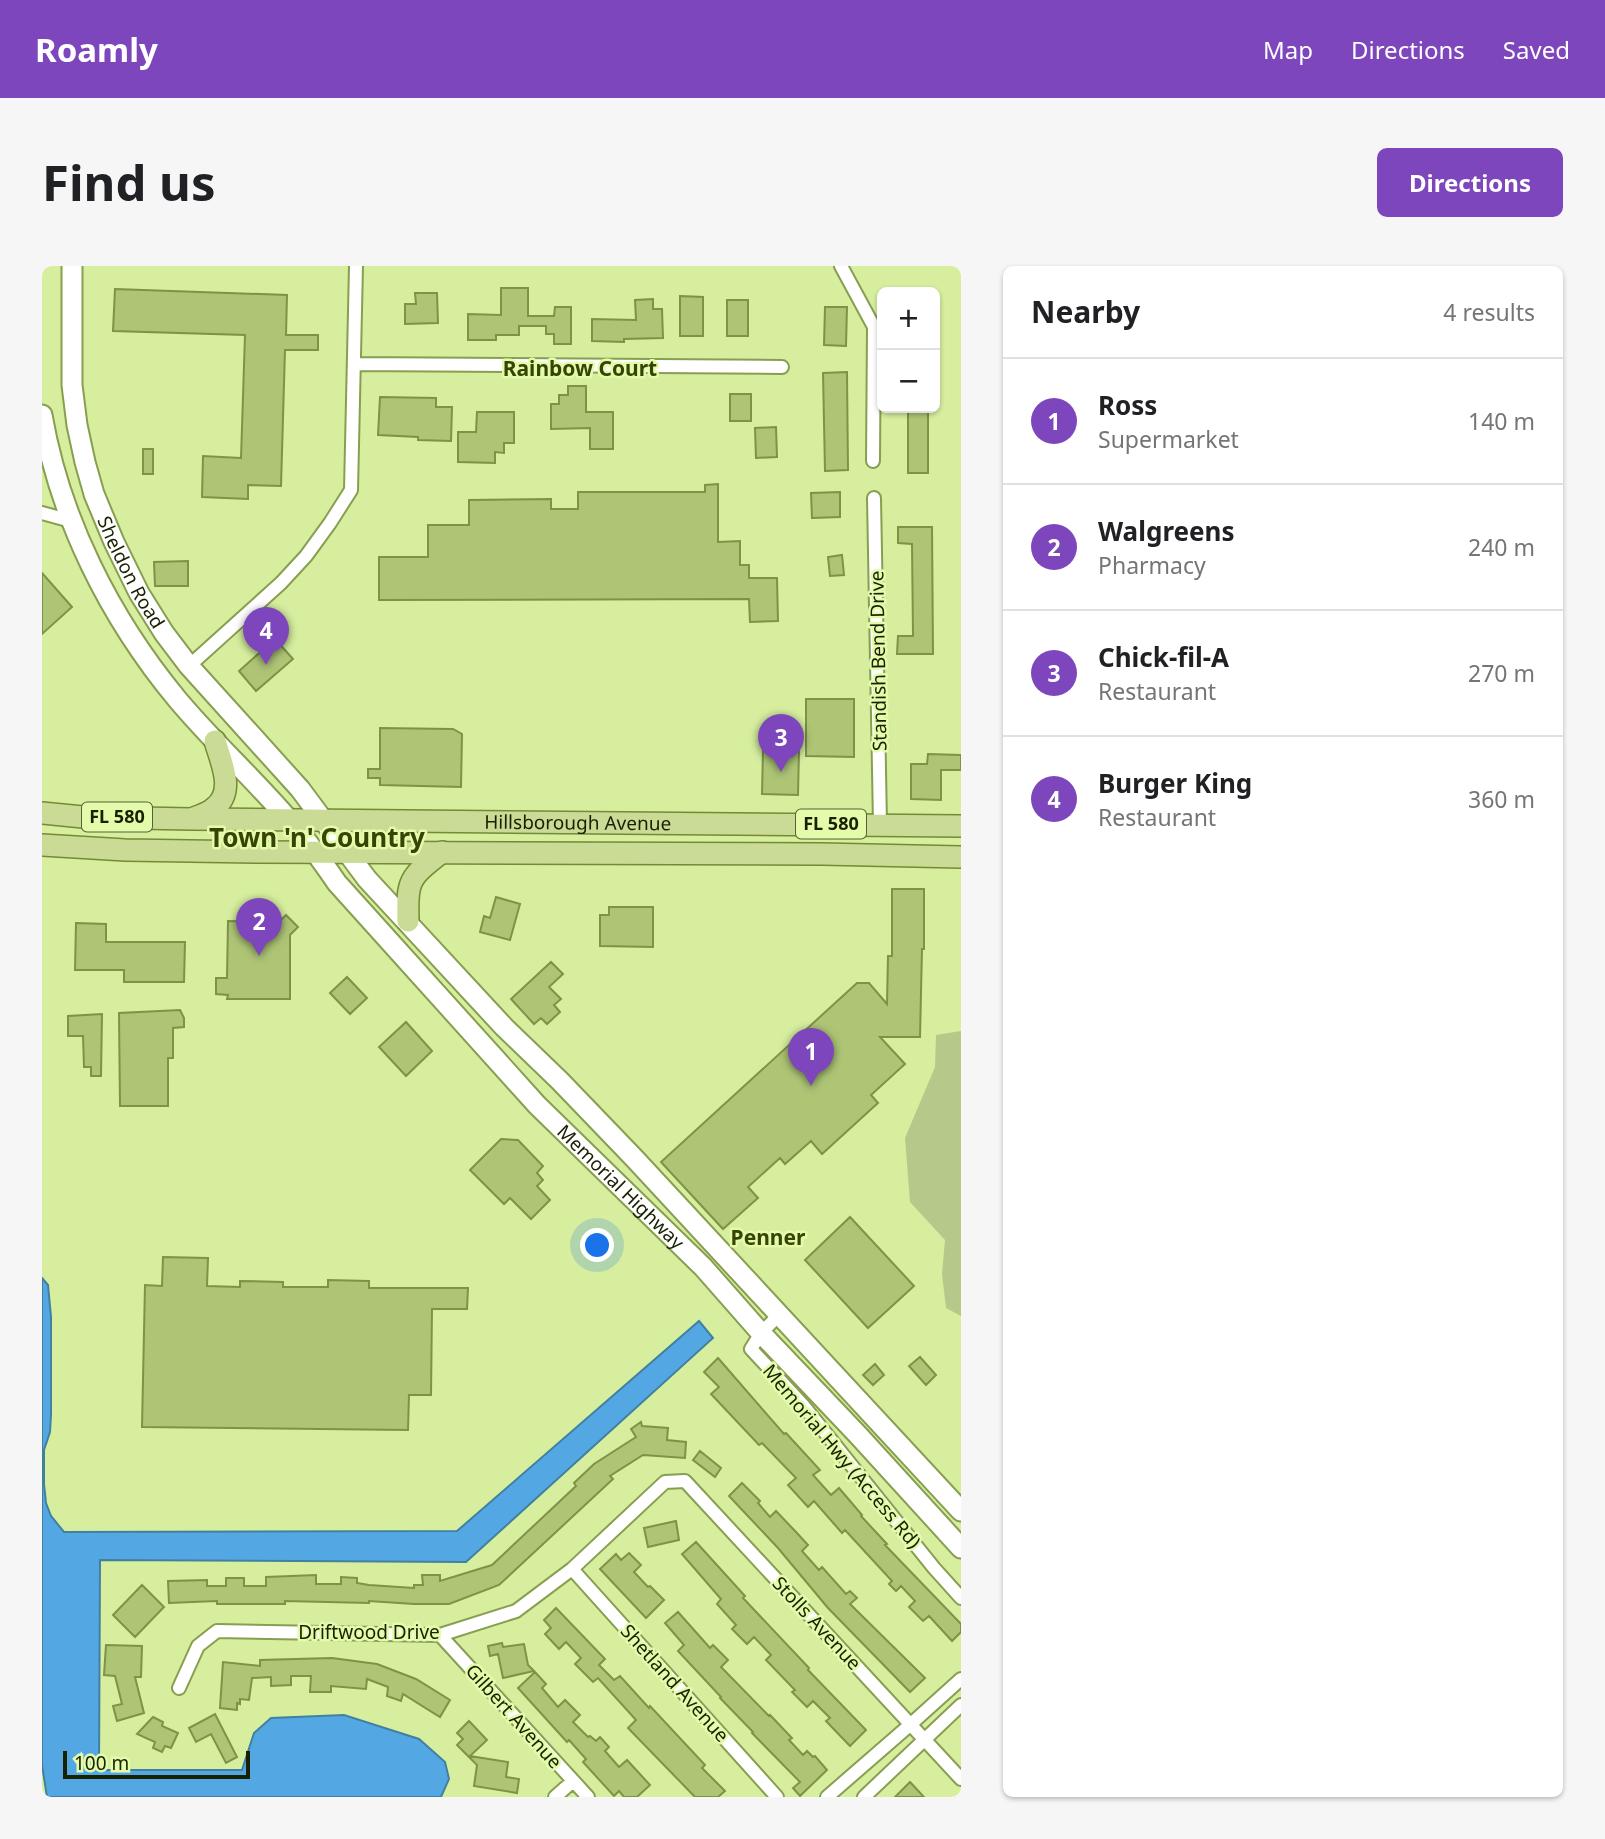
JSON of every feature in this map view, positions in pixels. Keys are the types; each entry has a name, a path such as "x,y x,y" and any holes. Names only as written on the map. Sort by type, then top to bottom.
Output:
{"main road":[{"name":"Sheldon Road","path":"72,266 72,384 77,425 94,495 114,542 139,593 164,633 189,666 300,789 323,820"},
{"name":"Sheldon Road","path":"42,415 47,463 60,488 87,558 116,612 151,666 178,700 289,820"},
{"path":"192,819 213,810 226,794 225,775 215,741"},
{"name":"FL 580","path":"42,813 83,817 192,819"},
{"name":"Hillsborough Avenue","path":"192,819 958,826"},
{"name":"Memorial Highway","path":"289,820 337,883 528,1095 703,1267 761,1333 958,1538"},
{"name":"Memorial Highway","path":"323,820 367,879 504,1027 635,1159 961,1511"},
{"path":"701,822 701,854"},
{"path":"821,854 846,837 932,837 958,826"},
{"name":"FL 580","path":"42,845 125,850 316,853"},
{"path":"408,921 407,896 411,880 420,869 442,852"},
{"name":"Hillsborough Avenue","path":"316,853 821,854 961,857"},
{"path":"609,1175 635,1159"}],"street":[{"path":"189,666 281,583 314,545 351,490 356,266"},
{"path":"841,266 874,327 873,461"},
{"path":"354,364 782,367"},
{"name":"Standish Bend Drive","path":"874,498 880,824"},
{"path":"42,513 71,521"},
{"path":"761,1333 779,1315"},
{"name":"Memorial Hwy (Access Rd)","path":"761,1333 751,1349 803,1405 961,1598"},
{"name":"Stolls Avenue","path":"665,1482 685,1481 961,1779"},
{"name":"Driftwood Drive","path":"179,1688 198,1646 217,1631 440,1635 516,1611 572,1569 665,1482"},
{"name":"Shetland Avenue","path":"572,1569 777,1797"},
{"name":"Gilbert Avenue","path":"440,1635 588,1797"},
{"path":"827,1797 961,1679"},
{"path":"864,1797 961,1705"},
{"path":"555,1797 573,1781"}],"green space":[{"path":"961,1031 961,1316 946,1308 942,1274 945,1240 910,1202 905,1138 935,1067 936,1035"}],"water":[{"path":"42,1278 48,1285 51,1317 51,1414 50,1432 44,1450 44,1484 46,1503 51,1516 64,1532 457,1531 699,1321 713,1338 466,1562 100,1560 99,1770 242,1770 254,1733 271,1718 344,1715 419,1739 445,1762 449,1779 441,1797 47,1797 42,1765"}],"building":[{"path":"501,288 528,288 528,316 554,316 555,307 571,307 571,344 554,344 554,334 546,334 546,326 519,326 519,335 496,335 496,340 468,340 468,314 501,315"},
{"path":"115,289 287,295 286,335 318,335 318,350 285,350 281,486 248,485 248,499 202,497 203,456 241,458 245,335 113,331"},
{"path":"415,293 437,293 438,323 405,324 405,304 416,304"},
{"path":"680,296 703,297 703,336 680,336"},
{"path":"653,299 653,309 662,309 663,338 624,339 624,342 592,341 592,319 636,320 635,300"},
{"path":"727,300 748,300 748,336 727,336"},
{"path":"825,307 847,307 846,346 824,345"},
{"path":"847,372 848,470 825,471 823,373"},
{"path":"568,386 586,386 586,412 613,412 613,449 590,449 590,428 551,429 551,404 559,404 559,395 568,395"},
{"path":"730,394 751,394 751,421 730,421"},
{"path":"380,397 436,398 436,407 452,407 451,441 378,435"},
{"path":"477,412 514,412 514,443 504,443 504,453 495,452 495,463 458,462 458,432 476,432"},
{"path":"908,413 928,413 928,473 908,473"},
{"path":"776,427 777,457 756,458 755,428"},
{"path":"143,449 153,449 153,474 143,474"},
{"path":"718,484 718,542 740,541 740,565 749,565 749,578 777,578 778,621 750,622 749,599 379,600 379,557 428,557 428,525 469,525 469,500 551,499 551,509 578,509 578,492 705,492 705,485"},
{"path":"840,492 840,517 812,518 811,493"},
{"path":"898,527 932,527 933,654 897,654 898,636 913,636 912,544 898,543"},
{"path":"842,555 844,575 830,576 828,557"},
{"path":"188,561 188,586 155,586 154,562"},
{"path":"42,573 72,607 42,634"},
{"path":"275,639 293,659 256,691 239,671"},
{"path":"806,699 854,699 854,757 806,756"},
{"path":"380,728 453,729 462,734 461,787 380,785 380,778 368,778 368,769 380,769"},
{"path":"763,749 799,750 798,795 762,794"},
{"path":"928,754 961,755 961,770 941,770 941,800 911,799 911,764 927,764"},
{"path":"892,889 924,889 920,1037 880,1037 905,1064 871,1095 878,1103 822,1154 811,1141 785,1164 780,1158 748,1187 758,1198 723,1229 661,1162 857,983 869,983 887,1004 888,956 892,956"},
{"path":"496,897 520,904 510,940 480,932 484,916 490,918"},
{"path":"609,907 653,907 653,947 600,946 600,915 609,915"},
{"path":"286,915 298,927 290,935 290,999 227,999 228,995 216,994 216,978 227,978 228,921 279,922"},
{"path":"76,923 106,924 106,942 185,942 184,982 124,982 124,970 75,970"},
{"path":"551,962 563,974 549,987 561,999 554,1005 560,1012 547,1024 541,1018 534,1024 511,999"},
{"path":"347,977 367,998 350,1014 330,993"},
{"path":"180,1010 184,1027 173,1028 173,1058 168,1058 168,1106 120,1106 119,1013"},
{"path":"102,1014 101,1076 91,1076 91,1067 84,1067 83,1036 68,1036 68,1016"},
{"path":"406,1022 432,1051 406,1076 379,1047"},
{"path":"501,1139 518,1140 543,1166 537,1173 543,1180 537,1186 550,1200 531,1219 510,1198 504,1204 470,1170"},
{"path":"850,1217 914,1286 868,1328 805,1260"},
{"path":"163,1257 208,1258 207,1286 240,1287 240,1281 283,1282 283,1287 328,1287 328,1280 369,1281 369,1288 468,1288 467,1309 432,1309 431,1395 409,1395 408,1430 142,1427 145,1285 162,1286"},
{"path":"920,1357 936,1375 926,1385 909,1366"},
{"path":"718,1358 784,1434 786,1433 820,1470 813,1475 831,1495 839,1488 887,1544 885,1545 961,1624 961,1632 952,1641 929,1616 923,1621 909,1607 915,1601 901,1586 896,1591 889,1584 892,1581 845,1530 842,1533 814,1501 808,1507 788,1485 796,1478 762,1443 759,1445 711,1394 719,1387 704,1372"},
{"path":"875,1364 884,1375 873,1385 863,1375"},
{"path":"641,1422 642,1426 668,1428 667,1440 686,1442 685,1458 643,1455 610,1476 613,1479 499,1585 449,1604 369,1601 285,1601 285,1604 217,1604 217,1601 169,1603 168,1581 207,1580 207,1586 226,1586 226,1578 244,1578 244,1586 266,1586 266,1577 316,1575 316,1584 341,1584 341,1577 357,1578 357,1583 369,1585 414,1588 414,1585 423,1585 422,1575 440,1575 440,1581 492,1565 576,1486 574,1483 594,1464 636,1437 631,1429"},
{"path":"700,1451 721,1468 715,1477 693,1460"},
{"path":"742,1483 760,1501 758,1503 770,1517 776,1511 796,1532 808,1545 802,1551 819,1570 822,1567 846,1594 850,1591 857,1598 850,1604 925,1678 910,1692 828,1608 778,1548 729,1496"},
{"path":"676,1521 679,1540 648,1547 644,1528"},
{"path":"696,1542 808,1670 866,1730 850,1746 826,1721 830,1718 813,1701 807,1707 792,1692 795,1690 766,1660 771,1655 754,1637 747,1644 732,1629 736,1625 717,1604 721,1599 682,1554"},
{"path":"629,1553 641,1565 634,1572 664,1600 646,1618 600,1569 616,1554 621,1560"},
{"path":"142,1585 164,1607 135,1637 113,1615"},
{"path":"556,1608 605,1659 599,1665 614,1680 620,1676 649,1708 650,1706 705,1765 702,1768 725,1791 718,1797 695,1797 628,1728 636,1720 598,1678 593,1682 575,1664 581,1658 566,1642 559,1649 545,1634 551,1628 544,1620"},
{"path":"678,1612 710,1648 713,1645 728,1660 721,1667 792,1738 789,1740 803,1755 807,1751 815,1756 827,1770 800,1796 793,1788 800,1782 678,1651 684,1645 665,1623"},
{"path":"502,1643 503,1647 524,1644 528,1665 534,1671 503,1678 498,1654 490,1656 488,1646"},
{"path":"106,1645 142,1646 141,1677 135,1677 144,1713 117,1721 113,1706 122,1704 115,1676 104,1675"},
{"path":"332,1658 377,1664 416,1679 450,1700 440,1717 403,1694 401,1701 387,1696 388,1687 367,1679 366,1689 331,1686 331,1692 310,1692 311,1676 291,1676 291,1685 271,1686 271,1677 252,1678 249,1700 240,1699 237,1710 220,1708 223,1662 260,1666 260,1660"},
{"path":"535,1672 546,1684 542,1688 558,1707 565,1700 580,1715 573,1722 588,1737 596,1741 600,1737 609,1747 605,1751 619,1767 627,1760 650,1785 637,1797 624,1797 619,1791 614,1796 583,1762 586,1759 518,1688"},
{"path":"215,1714 237,1757 226,1763 211,1734 196,1742 189,1728"},
{"path":"153,1717 163,1722 162,1726 178,1733 171,1748 165,1746 162,1752 153,1748 155,1742 137,1734"},
{"path":"469,1721 487,1740 470,1756 508,1762 506,1777 519,1779 517,1793 474,1786 477,1765 457,1745 463,1739 457,1733"},
{"path":"910,1782 924,1797 895,1797"}],"place":[{"name":"Burger King","path":"266,665"},
{"name":"Chick-fil-A","path":"781,772"},
{"name":"Walgreens","path":"259,956"},
{"name":"Ross","path":"811,1086"}],"district":[{"name":"Rainbow Court","path":"580,369"},
{"name":"Town 'n' Country","path":"317,838"},
{"name":"Penner","path":"768,1238"}]}
